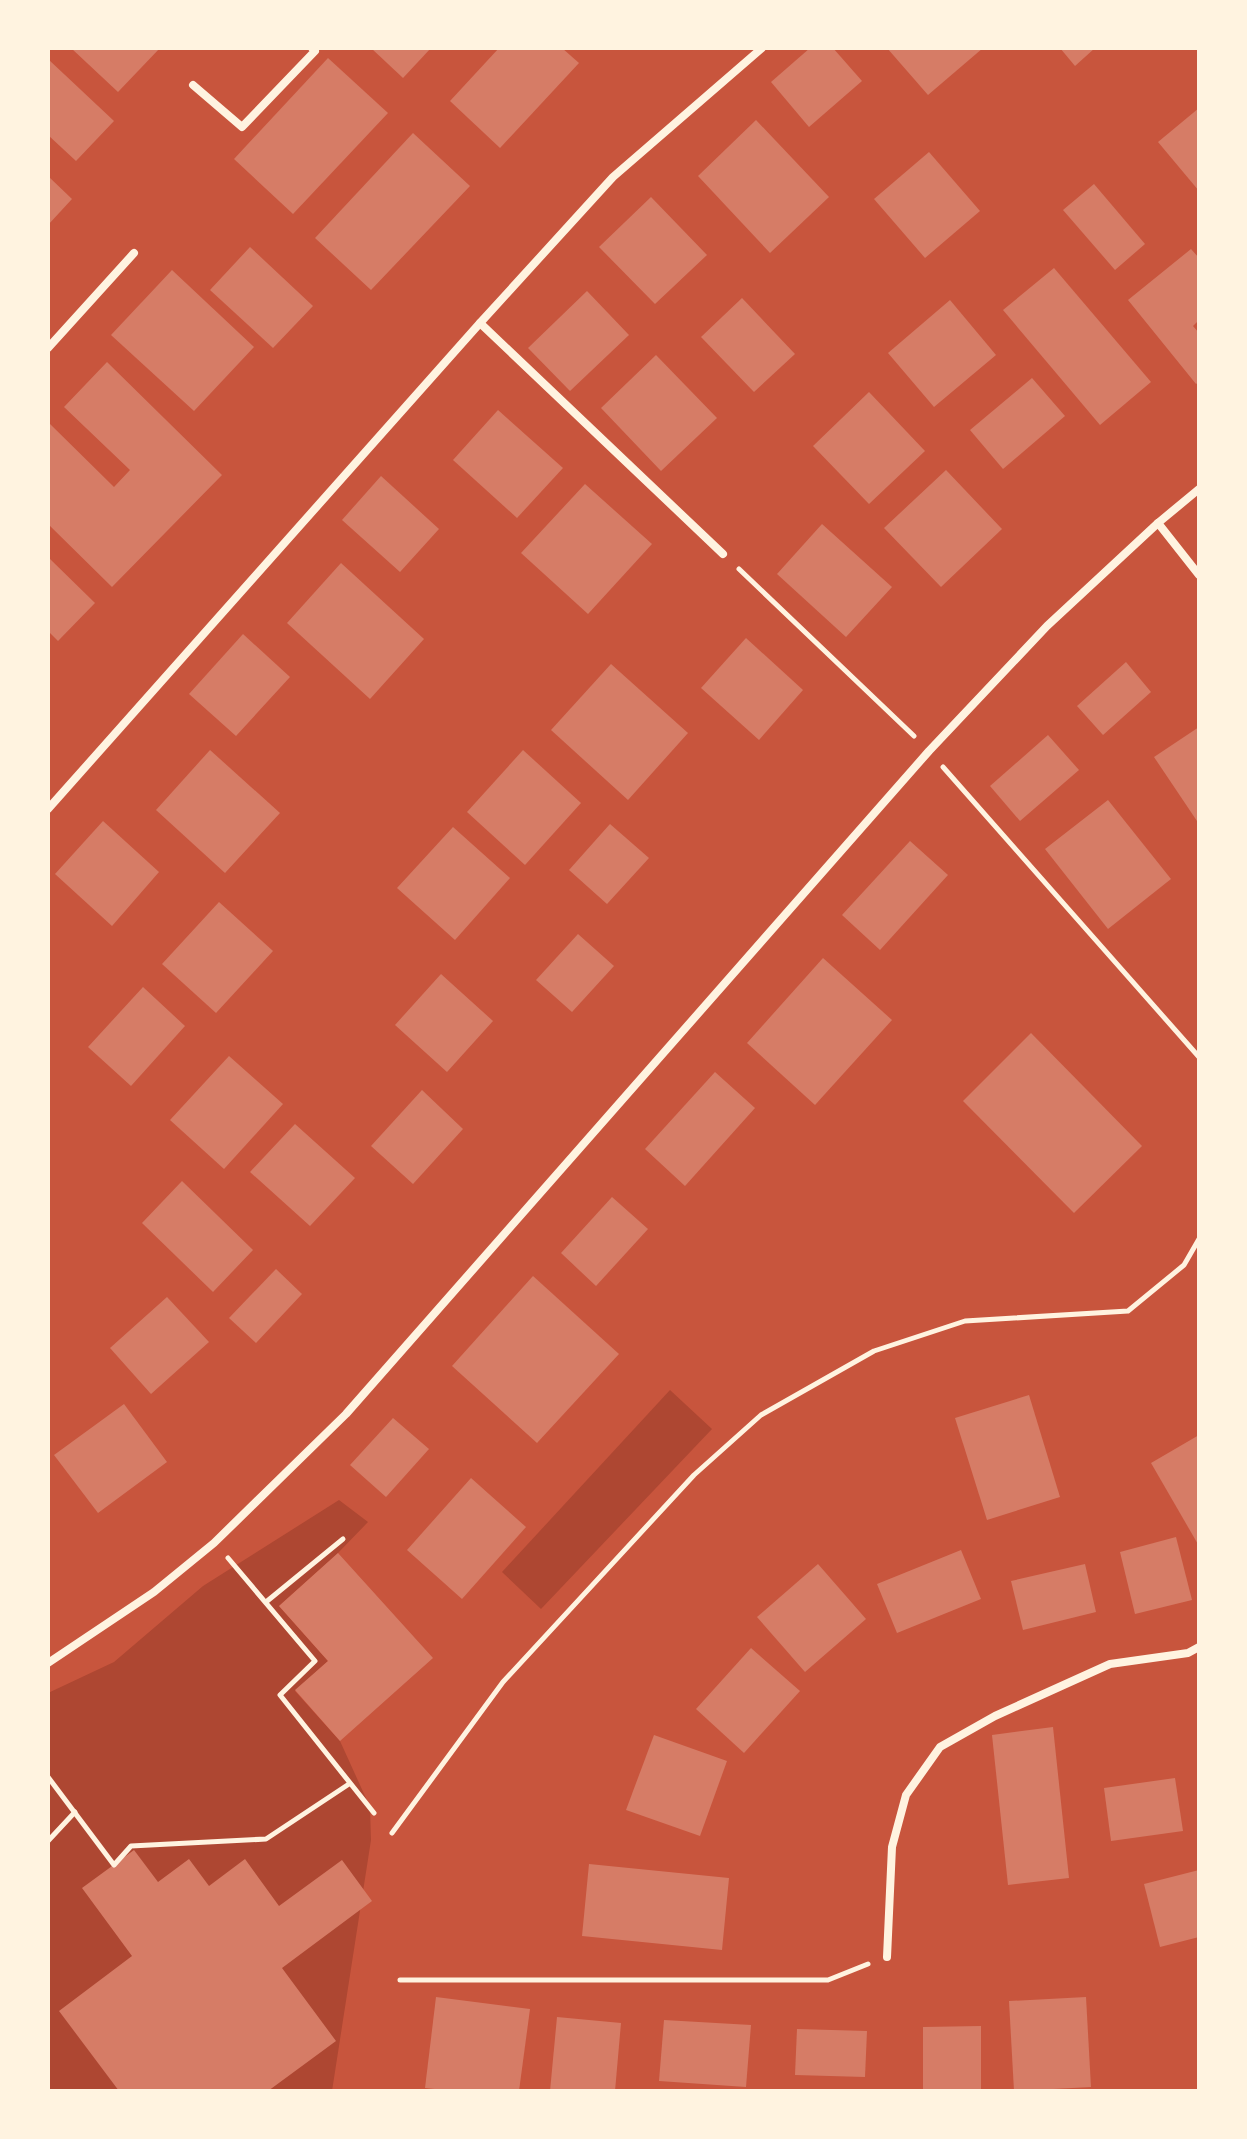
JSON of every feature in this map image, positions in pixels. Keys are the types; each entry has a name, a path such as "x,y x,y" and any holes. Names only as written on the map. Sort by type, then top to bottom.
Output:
{"street":[{"path":"193,85 242,127 315,51 312,48"},
{"path":"48,809 613,177 762,48"},
{"path":"48,348 134,253"},
{"path":"480,323 723,554"},
{"path":"48,1663 154,1592 214,1543 346,1414 929,751 1047,626 1199,489"},
{"path":"1158,523 1199,575"},
{"path":"887,1957 892,1847 906,1795 940,1747 995,1716 1110,1664 1188,1653 1199,1647"}],"path":[{"path":"723,554 929,751 1199,1057"},
{"path":"392,1833 503,1682 694,1475 761,1415 874,1351 965,1321 1128,1311 1184,1265 1199,1239"},
{"path":"266,1602 343,1539"},
{"path":"214,1543 315,1661 280,1695 374,1813"},
{"path":"48,1777 114,1865 131,1846 266,1839 349,1784"},
{"path":"48,1841 75,1812"},
{"path":"400,1980 828,1980 887,1957"}],"shaded area":[{"path":"670,1390 712,1429 541,1609 502,1572"},
{"path":"339,1500 368,1522 279,1606 328,1661 295,1691 340,1741 370,1807 371,1840 332,2091 48,2091 48,1693 114,1662 203,1586"}],"building":[{"path":"71,48 160,48 118,92"},
{"path":"371,48 431,48 403,78"},
{"path":"499,48 562,48 579,63 500,148 450,101"},
{"path":"810,48 833,48 862,81 809,127 771,82"},
{"path":"887,48 983,48 928,95"},
{"path":"1060,48 1095,48 1075,66"},
{"path":"328,58 388,113 293,214 234,159"},
{"path":"48,59 114,121 76,161 48,135"},
{"path":"1199,108 1199,191 1158,142"},
{"path":"756,120 829,197 770,253 698,176"},
{"path":"413,133 470,186 371,290 315,238"},
{"path":"929,152 980,211 925,258 874,199"},
{"path":"48,176 72,199 48,225"},
{"path":"1094,184 1145,244 1115,270 1063,210"},
{"path":"651,197 707,255 655,304 599,247"},
{"path":"250,247 313,306 273,348 210,290"},
{"path":"1191,249 1199,258 1199,320 1193,326 1199,333 1199,382 1196,384 1128,300"},
{"path":"1054,268 1151,382 1100,425 1003,310"},
{"path":"172,270 254,347 194,411 111,335"},
{"path":"587,291 629,335 570,391 528,348"},
{"path":"742,298 795,354 754,392 701,337"},
{"path":"950,300 996,355 934,407 888,353"},
{"path":"656,355 717,418 661,471 601,408"},
{"path":"107,362 222,475 112,587 48,524 48,422 114,487 130,470 64,407"},
{"path":"1032,378 1065,416 1003,469 970,430"},
{"path":"869,392 925,451 869,504 813,446"},
{"path":"498,410 563,468 517,518 453,460"},
{"path":"946,470 1002,529 941,587 884,528"},
{"path":"381,476 439,529 400,572 342,520"},
{"path":"585,484 652,544 588,614 521,553"},
{"path":"822,524 892,587 846,637 777,574"},
{"path":"48,557 95,603 58,641 48,631"},
{"path":"341,563 424,639 370,699 287,623"},
{"path":"243,634 290,677 236,736 189,694"},
{"path":"746,638 803,690 759,740 701,688"},
{"path":"1126,662 1151,692 1103,735 1077,706"},
{"path":"611,664 688,733 628,800 551,730"},
{"path":"1199,727 1199,824 1154,757"},
{"path":"1048,735 1079,770 1020,821 990,786"},
{"path":"210,750 280,813 225,873 156,810"},
{"path":"523,750 581,803 525,865 467,812"},
{"path":"1108,800 1171,879 1108,929 1045,849"},
{"path":"103,821 159,872 112,926 55,874"},
{"path":"610,824 649,858 607,904 569,870"},
{"path":"453,827 510,878 455,940 397,888"},
{"path":"910,841 948,875 880,950 842,915"},
{"path":"219,902 273,951 216,1013 162,964"},
{"path":"578,934 614,966 572,1012 536,980"},
{"path":"823,958 892,1020 815,1105 747,1043"},
{"path":"441,974 493,1021 447,1072 395,1025"},
{"path":"143,987 185,1026 131,1086 88,1047"},
{"path":"1031,1033 1142,1146 1074,1213 963,1101"},
{"path":"229,1056 283,1104 224,1169 170,1120"},
{"path":"715,1072 755,1108 685,1186 645,1149"},
{"path":"422,1090 463,1129 413,1184 371,1146"},
{"path":"295,1124 355,1178 310,1226 250,1172"},
{"path":"182,1181 253,1250 213,1292 142,1223"},
{"path":"612,1197 648,1229 596,1286 561,1253"},
{"path":"276,1269 302,1294 256,1343 229,1318"},
{"path":"533,1276 619,1354 537,1443 452,1366"},
{"path":"167,1297 209,1342 151,1394 110,1348"},
{"path":"1029,1395 1060,1497 987,1520 955,1418"},
{"path":"124,1404 167,1462 98,1513 54,1455"},
{"path":"393,1418 429,1449 386,1497 350,1465"},
{"path":"1199,1435 1199,1546 1151,1463"},
{"path":"471,1478 526,1527 462,1599 407,1550"},
{"path":"1176,1537 1192,1600 1135,1614 1120,1552"},
{"path":"961,1550 981,1599 897,1633 877,1584"},
{"path":"338,1553 433,1658 340,1741 295,1690 328,1661 279,1606"},
{"path":"818,1564 866,1619 805,1672 757,1617"},
{"path":"1085,1564 1096,1612 1023,1630 1011,1581"},
{"path":"751,1648 800,1691 744,1753 696,1709"},
{"path":"1053,1727 1069,1878 1008,1885 992,1735"},
{"path":"654,1735 727,1761 700,1836 626,1810"},
{"path":"1175,1778 1183,1831 1111,1841 1104,1788"},
{"path":"134,1850 158,1882 189,1859 209,1886 245,1859 279,1906 342,1860 372,1901 282,1968 336,2041 268,2091 119,2091 59,2011 132,1956 82,1888"},
{"path":"589,1864 729,1878 722,1950 582,1936"},
{"path":"1199,1870 1199,1937 1160,1947 1144,1884"},
{"path":"436,1997 530,2009 519,2091 425,2088"},
{"path":"1086,1997 1091,2087 1014,2091 1009,2001"},
{"path":"557,2017 621,2023 615,2091 550,2091"},
{"path":"664,2020 751,2025 746,2087 659,2081"},
{"path":"981,2026 981,2091 923,2091 923,2027"},
{"path":"797,2029 867,2031 865,2077 795,2075"}]}
